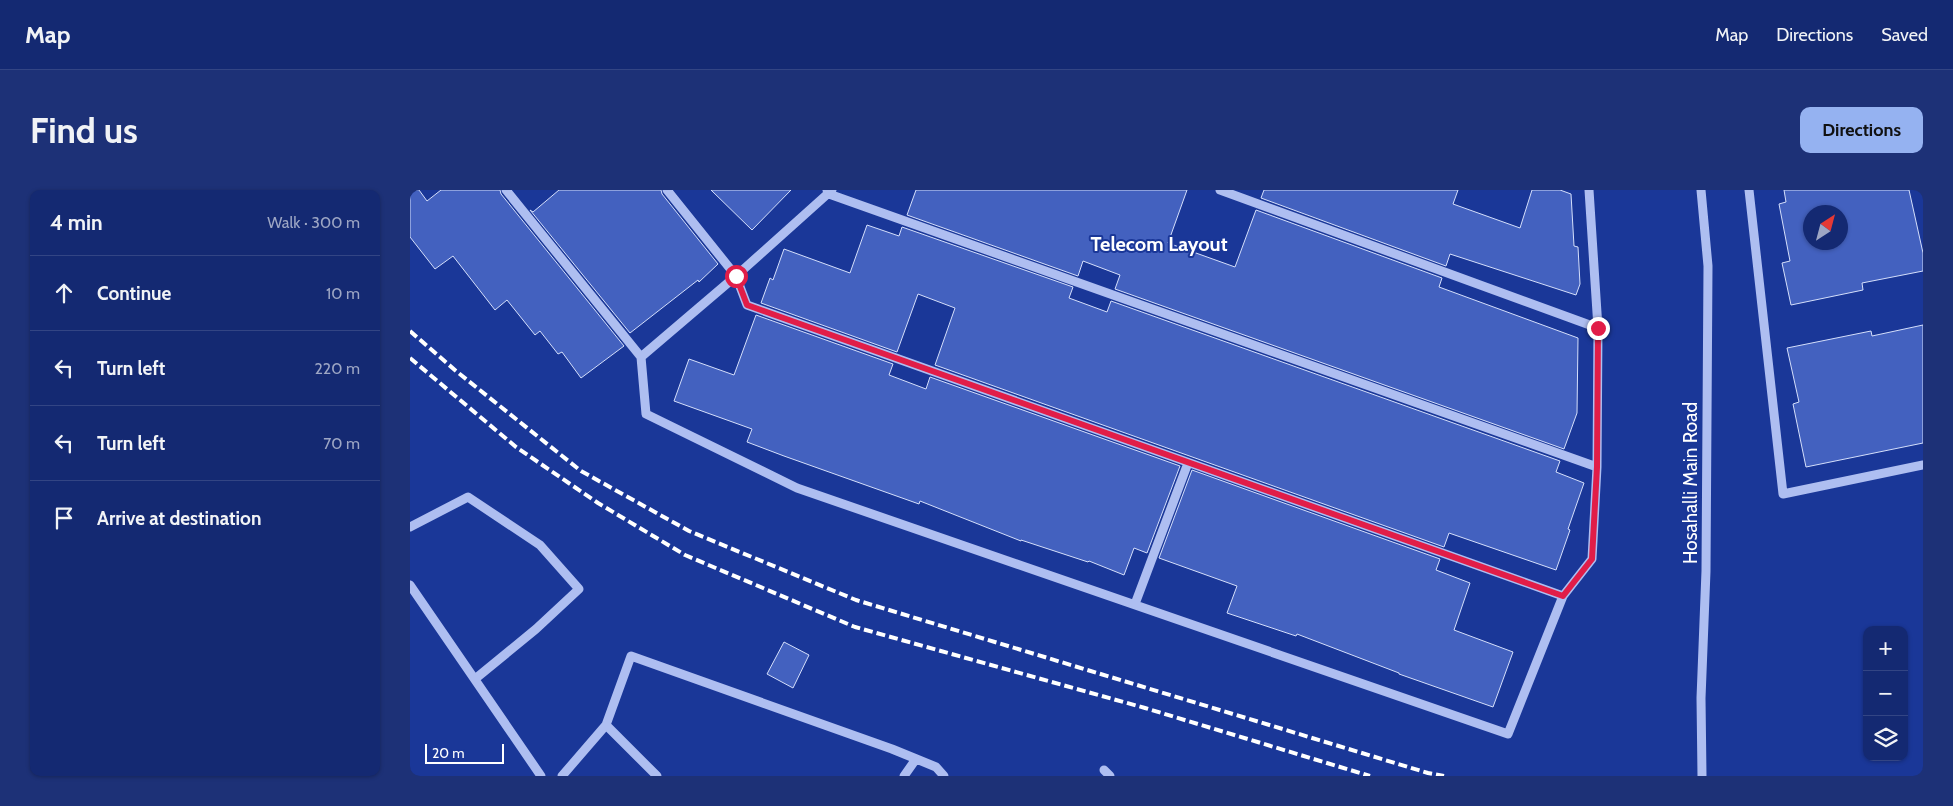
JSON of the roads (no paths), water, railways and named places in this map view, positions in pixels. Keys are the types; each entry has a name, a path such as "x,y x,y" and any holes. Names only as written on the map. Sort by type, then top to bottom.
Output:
{"street":[{"path":"506,190 641,357 646,414 796,488 1508,734 1563,596 1592,559 1597,467 1598,328 1589,190"},
{"path":"667,190 736,276 747,305 1188,464 1563,596"},
{"path":"1220,190 1598,328"},
{"name":"Hosahalli Main Road","path":"1701,190 1706,227 1708,276 1706,571 1701,698 1702,776"},
{"path":"1749,190 1783,494 1923,465"},
{"path":"641,357 736,276 829,191 1597,467"},
{"path":"1135,604 1188,464"},
{"path":"410,527 468,497 540,545 579,589 536,629 475,679"},
{"path":"411,591 475,679 541,776"},
{"path":"562,776 606,726 631,656 892,749 936,767 944,776"},
{"path":"606,726 657,776"},
{"path":"904,776 916,759"}],"railway":[{"path":"410,331 456,371 581,471 689,531 856,600 1428,773 1444,776"},
{"path":"410,358 516,447 598,503 685,555 855,627 1145,708 1370,776"}],"district":[{"name":"Telecom Layout","path":"1159,244"}]}
